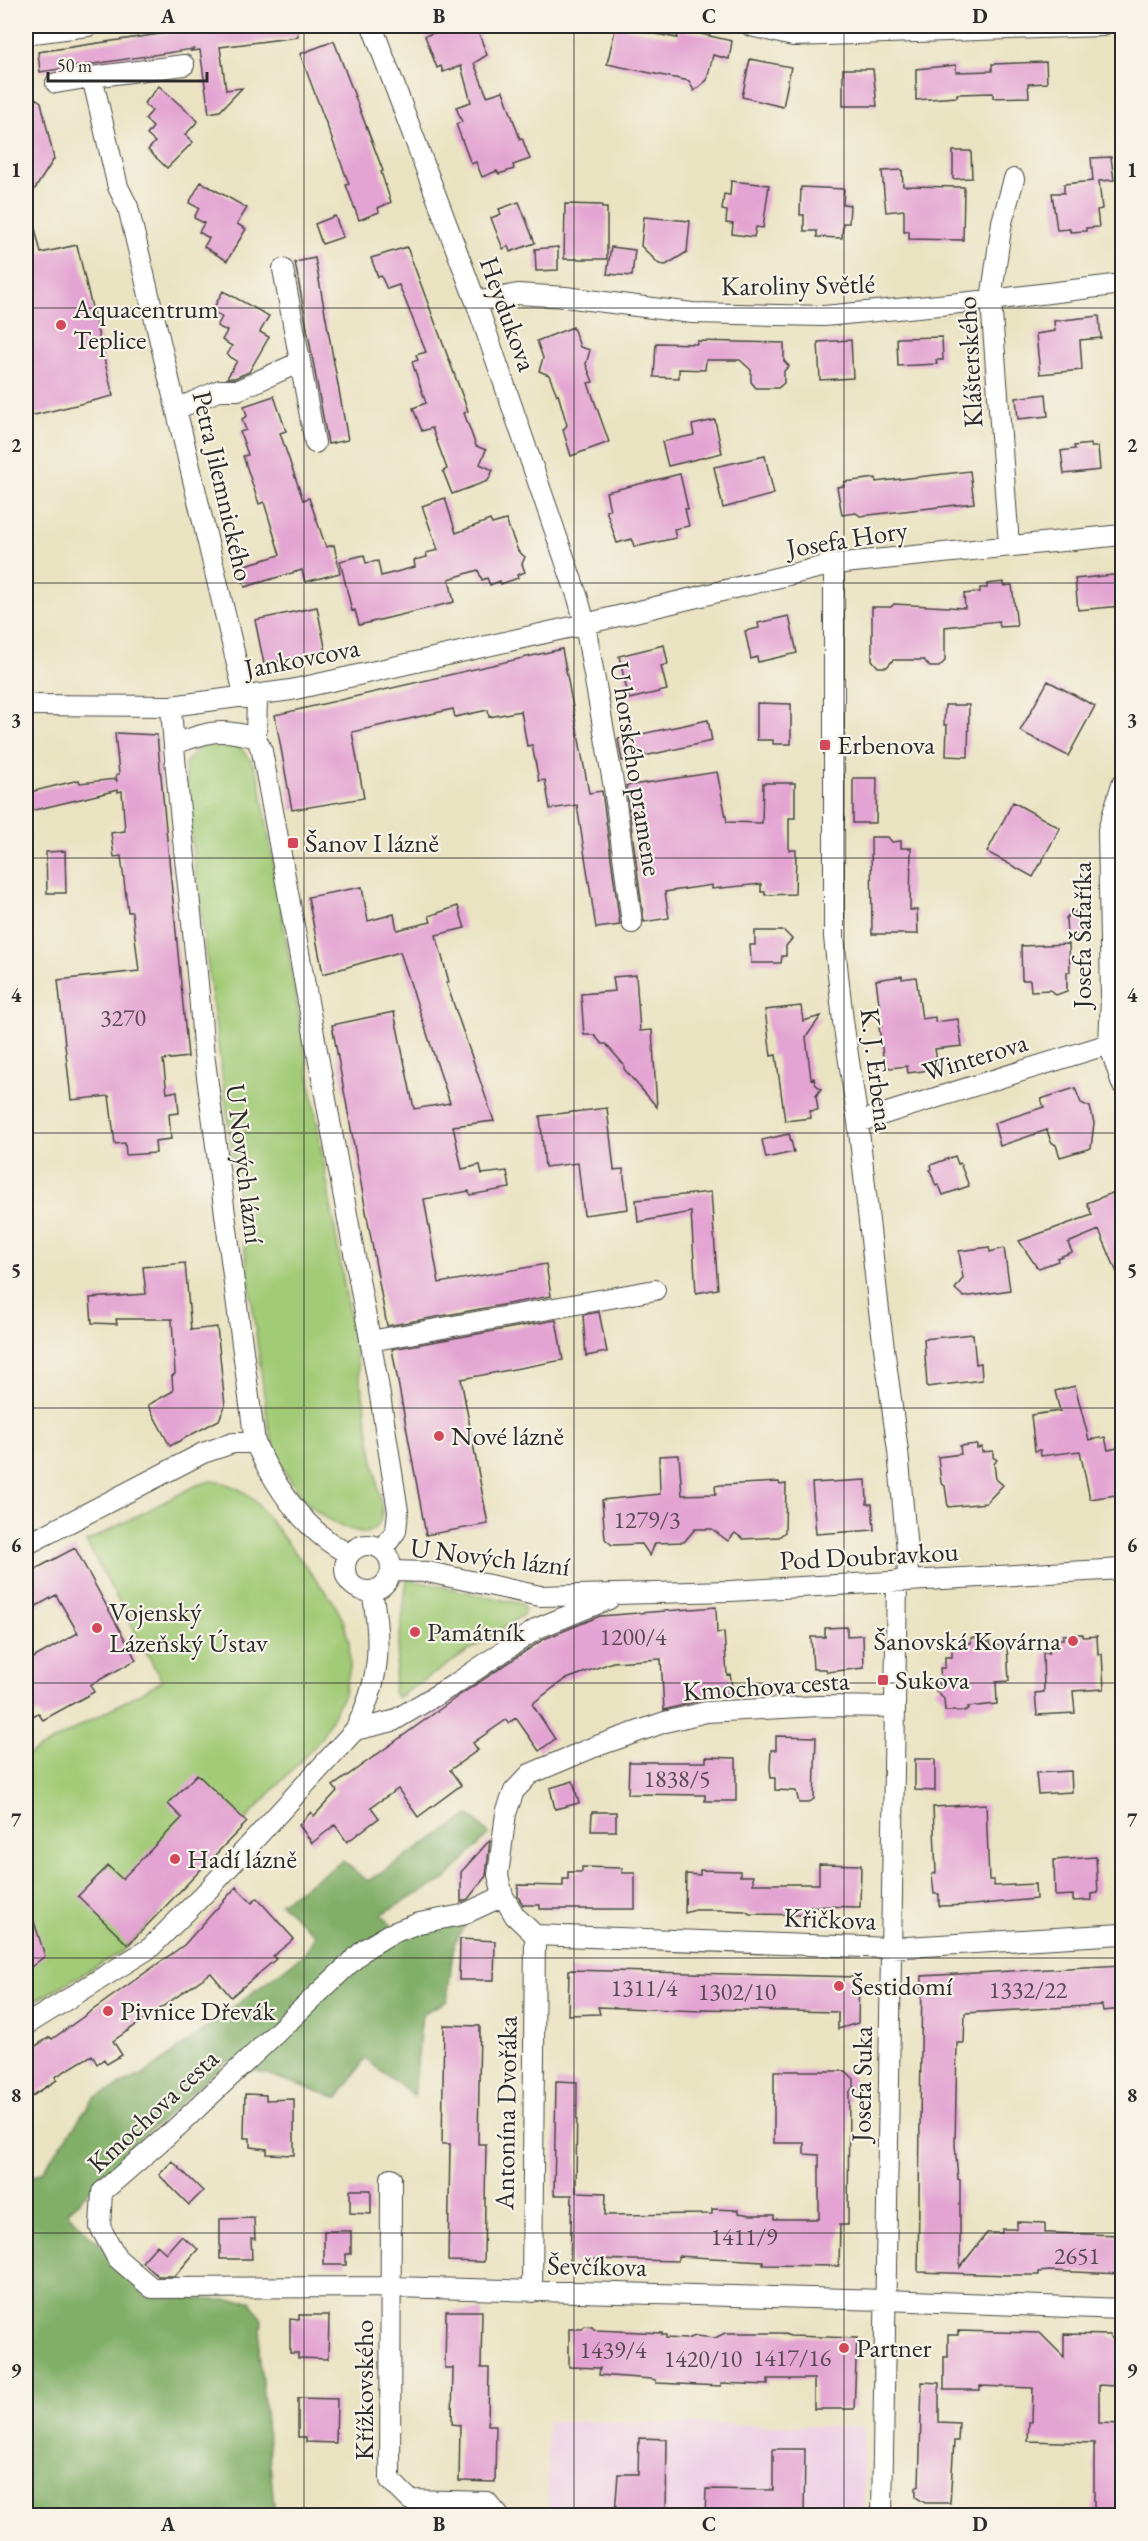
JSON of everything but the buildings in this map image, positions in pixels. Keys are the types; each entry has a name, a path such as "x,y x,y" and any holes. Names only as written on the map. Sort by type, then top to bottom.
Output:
{"street":[{"path":"26,34 88,26"},
{"name":"Heydukova","path":"372,26 476,302 585,624"},
{"path":"751,26 793,36 1102,26"},
{"path":"56,83 184,65"},
{"name":"Petra Jilemnického","path":"92,77 118,187 128,207 251,697"},
{"name":"Klášterského","path":"1009,545 991,300 1002,222 1014,178"},
{"path":"283,269 315,443"},
{"name":"Karoliny Světlé","path":"476,302 518,294 565,297 692,313 824,316 991,300 1122,284"},
{"path":"177,409 220,390 238,390 300,362"},
{"name":"Josefa Hory","path":"585,624 834,564 1122,535"},
{"name":"K. J. Erbena","path":"834,564 834,937 843,1021 858,1122 877,1300 898,1451 907,1550 903,1580"},
{"name":"Jankovcova","path":"26,705 171,706 251,697 585,624"},
{"name":"U horského pramene","path":"585,624 614,788 632,923"},
{"name":"U Nových lázní","path":"251,697 256,738 262,751 302,982 370,1341 398,1511 396,1531 383,1549"},
{"name":"U Nových lázní","path":"171,706 205,1058 255,1443 273,1480 308,1523 334,1547 349,1554 361,1545 376,1545 388,1555 392,1571 388,1581 381,1588 372,1592"},
{"path":"174,744 202,734 233,731 256,738"},
{"name":"Josefa Šafaříka","path":"1122,784 1108,830 1111,998 1109,1044 1122,1084"},
{"name":"Winterova","path":"858,1122 1109,1044"},
{"path":"370,1341 655,1290"},
{"path":"26,1545 203,1453 233,1443 255,1443"},
{"path":"26,2025 150,1947 209,1889 355,1730 369,1702 378,1661 372,1592 363,1591 348,1581 345,1563 349,1554"},
{"name":"Pod Doubravkou","path":"618,1595 1122,1569"},
{"name":"U Nových lázní","path":"392,1571 428,1572 540,1596 618,1595"},
{"name":"Josefa Suka","path":"882,2516 895,1707 903,1580"},
{"path":"355,1730 393,1721 455,1684 538,1628 618,1595"},
{"name":"Kmochova cesta","path":"535,1935 515,1916 503,1896 498,1875 506,1813 514,1791 530,1774 594,1747 665,1722 706,1712 819,1706 895,1707"},
{"name":"Kmochova cesta","path":"100,2227 102,2192 177,2127 365,1949 390,1934 419,1923 462,1915 503,1896"},
{"name":"Křičkova","path":"535,1935 891,1948 1122,1934"},
{"name":"Antonína Dvořáka","path":"531,2292 535,1935"},
{"name":"Křížkovského","path":"392,2178 390,2480 410,2500 487,2502 499,2516"},
{"name":"Ševčíkova","path":"100,2227 117,2258 152,2288 391,2287 885,2300 1122,2309"}],"shaded area":[{"path":"547,2421 864,2427 864,2515 548,2515"}],"green space":[{"path":"223,740 236,745 246,754 259,778 382,1510 378,1524 366,1533 328,1520 300,1495 281,1462 268,1425 192,846 185,764 201,744"},
{"path":"212,1481 234,1487 254,1500 332,1600 343,1620 349,1642 350,1668 344,1694 320,1740 122,1952 26,2006 26,1756 162,1681 86,1542 197,1485"},
{"path":"407,1579 521,1604 525,1609 523,1615 397,1698 393,1692"},
{"path":"470,1815 489,1834 446,1879 381,1914 403,1938 469,1919 454,1944 447,2001 422,2014 414,2096 365,2059 338,2098 227,2061 139,2140 68,2212 86,2232 117,2258 145,2297 251,2301 262,2320 259,2351 275,2515 26,2516 26,2180 42,2172 94,2098 149,2071 305,1953 315,1935 280,1903 343,1861 368,1881"}],"place":[{"name":"Aquacentrum Teplice","path":"61,325"},
{"name":"Erbenova","path":"825,745"},
{"name":"Šanov I lázně","path":"293,843"},
{"name":"Nové lázně","path":"439,1436"},
{"name":"Vojenský Lázeňský Ústav","path":"97,1628"},
{"name":"Památník","path":"415,1632"},
{"name":"Šanovská Kovárna","path":"1073,1641"},
{"name":"Sukova","path":"883,1680"},
{"name":"Hadí lázně","path":"175,1859"},
{"name":"Šestidomí","path":"839,1986"},
{"name":"Pivnice Dřevák","path":"108,2011"},
{"name":"Partner","path":"844,2348"}]}
